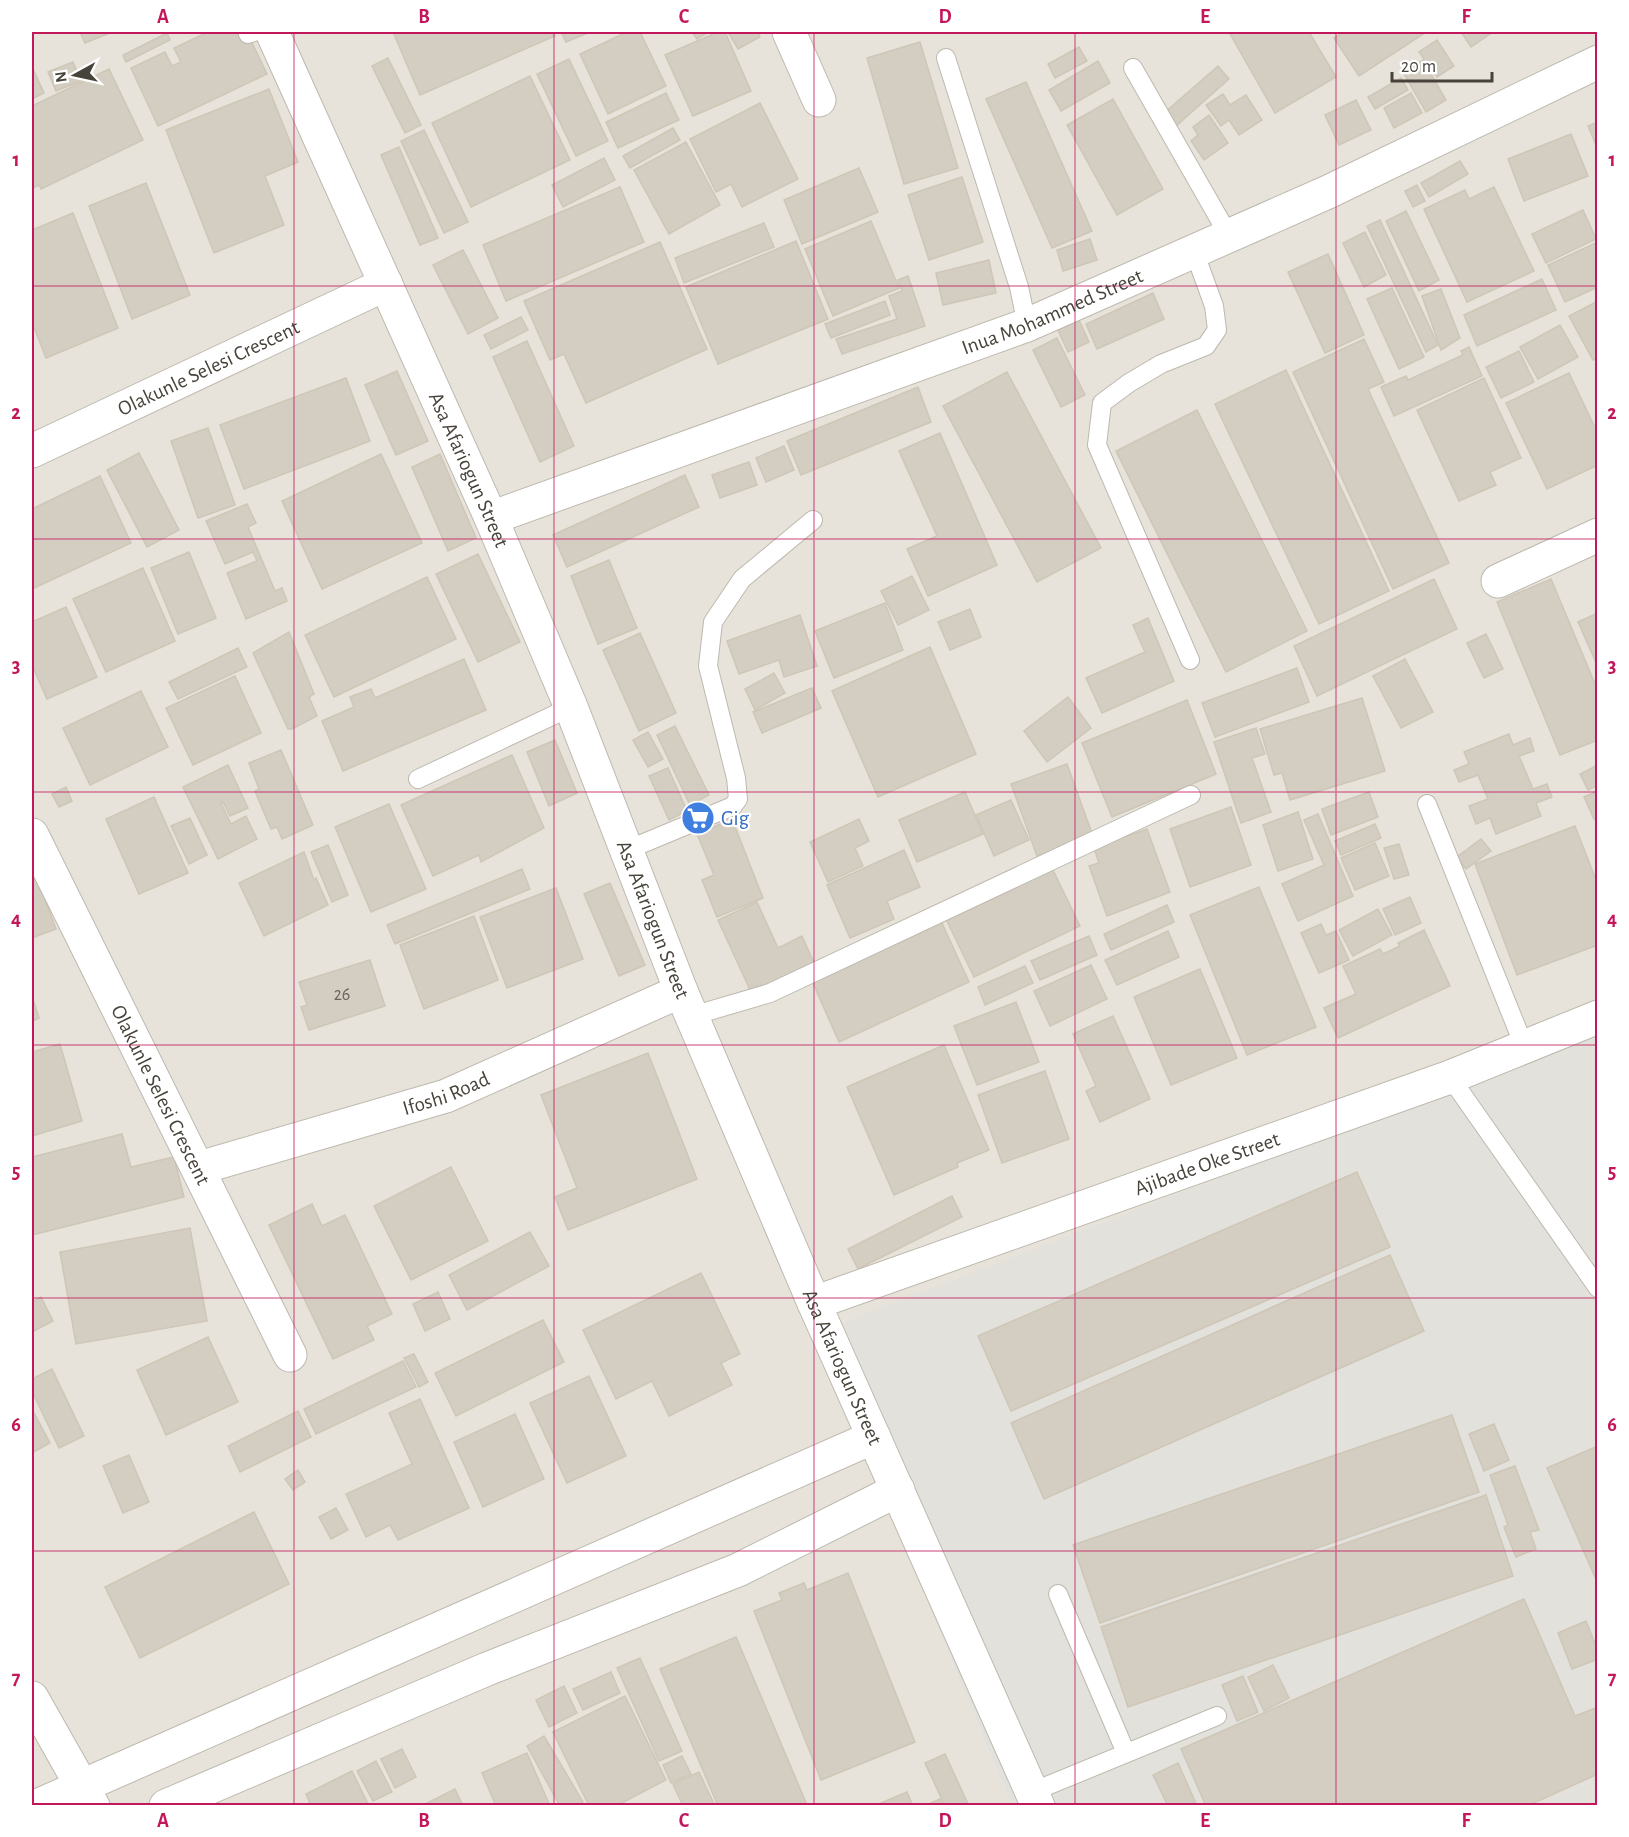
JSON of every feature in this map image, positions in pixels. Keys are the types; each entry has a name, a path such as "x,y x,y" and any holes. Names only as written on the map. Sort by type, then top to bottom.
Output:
{"street":[{"name":"Asa Afariogun Street","path":"258,32 386,284 490,518 571,707 687,1004 814,1303 1035,1799"},
{"path":"789,32 819,100"},
{"name":"Inua Mohammed Street","path":"490,518 1027,325 1328,192 1598,62"},
{"name":"Olakunle Selesi Crescent","path":"32,451 386,284"},
{"path":"1498,581 1598,535"},
{"name":"Olakunle Selesi Crescent","path":"32,835 290,1355"},
{"name":"Ifoshi Road","path":"199,1168 446,1096 687,1004"},
{"name":"Ajibade Oke Street","path":"814,1303 1450,1077 1598,1017"},
{"path":"37,1806 88,1796 874,1437"},
{"path":"166,1806 487,1669 738,1570 898,1490"},
{"path":"32,1698 88,1796"}],"lane":[{"path":"946,58 1019,288 1027,325"},
{"path":"1133,68 1229,236"},
{"path":"1190,660 1098,445 1102,403 1161,364 1206,346 1217,330 1215,306 1194,251"},
{"path":"627,850 733,806 738,799 736,778 708,666 713,622 742,579 813,520"},
{"path":"418,779 571,707"},
{"path":"687,1004 770,993 1191,795"},
{"path":"1427,804 1524,1046"},
{"path":"1450,1077 1598,1288"},
{"path":"1058,1594 1126,1753"},
{"path":"1035,1799 1126,1753 1217,1716"}],"shaded area":[{"path":"32,32 1597,32 1597,1032 883,1496 1011,1805 32,1806"},
{"path":"1597,1032 1597,1805 1011,1805 883,1496 811,1335"}],"building":[{"path":"80,32 112,32 85,43"},
{"path":"208,32 247,32 267,74 158,126 131,68 165,52 172,66 181,62 174,48"},
{"path":"393,32 553,32 555,36 420,95"},
{"path":"561,32 590,32 566,42"},
{"path":"627,32 640,32 666,86 608,114 580,54"},
{"path":"692,32 709,32 697,39"},
{"path":"718,32 725,32 751,91 693,116 665,55"},
{"path":"728,32 758,32 760,37 738,49"},
{"path":"1229,32 1309,32 1336,77 1275,113"},
{"path":"1344,32 1425,33 1359,76 1334,38"},
{"path":"1461,32 1493,32 1471,47"},
{"path":"167,33 170,40 126,62 123,55"},
{"path":"1437,40 1454,66 1437,77 1419,52"},
{"path":"920,42 958,168 904,184 867,58"},
{"path":"1079,47 1087,61 1055,78 1048,64"},
{"path":"388,58 421,125 405,133 372,66"},
{"path":"569,59 608,141 576,156 537,74"},
{"path":"1423,60 1446,100 1426,112 1403,72"},
{"path":"1098,61 1110,83 1061,111 1049,90"},
{"path":"73,62 77,72 84,69 88,78 56,91 48,72"},
{"path":"1218,66 1229,79 1175,127 1163,114"},
{"path":"32,67 44,93 32,99"},
{"path":"109,69 143,140 41,189 39,185 32,188 32,106"},
{"path":"530,76 570,160 471,207 432,123"},
{"path":"1401,78 1408,90 1375,109 1368,97"},
{"path":"1026,82 1092,231 1052,248 986,99"},
{"path":"269,89 298,162 265,176 284,225 214,253 166,130"},
{"path":"666,93 679,120 618,148 606,122"},
{"path":"1411,93 1422,113 1394,128 1384,108"},
{"path":"1223,94 1230,105 1246,95 1262,120 1239,135 1229,120 1221,126 1206,105"},
{"path":"1113,99 1163,189 1117,215 1067,125"},
{"path":"1356,100 1371,130 1339,145 1325,115"},
{"path":"760,103 798,179 742,207 731,184 716,192 690,139"},
{"path":"1209,115 1228,143 1204,160 1191,141 1198,135 1193,127"},
{"path":"1598,122 1598,150 1588,126"},
{"path":"673,128 680,140 630,168 623,156"},
{"path":"424,130 468,222 444,233 401,141"},
{"path":"1571,134 1588,176 1524,201 1508,159"},
{"path":"686,142 720,205 669,234 634,170"},
{"path":"399,147 438,238 420,245 381,155"},
{"path":"604,158 615,180 563,207 552,185"},
{"path":"1460,161 1468,174 1429,197 1421,183"},
{"path":"859,168 878,212 802,244 784,200"},
{"path":"962,177 983,242 929,260 908,195"},
{"path":"146,183 190,295 132,319 89,206"},
{"path":"1417,185 1425,201 1413,207 1405,191"},
{"path":"620,187 644,242 506,301 483,245"},
{"path":"1494,187 1534,271 1467,302 1424,209 1465,190 1469,199"},
{"path":"1583,210 1596,239 1546,263 1532,234"},
{"path":"1406,211 1439,280 1419,291 1386,221"},
{"path":"73,213 118,328 46,358 32,322 32,230"},
{"path":"1380,220 1438,345 1426,352 1367,226"},
{"path":"871,221 899,288 833,316 805,249"},
{"path":"764,223 774,247 684,283 675,258"},
{"path":"1365,232 1386,275 1364,287 1343,243"},
{"path":"1090,239 1097,260 1063,271 1057,250"},
{"path":"796,241 828,319 718,364 686,287"},
{"path":"660,242 707,349 586,403 564,354 550,360 524,301"},
{"path":"1598,242 1598,287 1565,302 1548,265"},
{"path":"463,250 498,318 468,334 433,265"},
{"path":"1328,254 1364,335 1325,353 1288,272"},
{"path":"989,260 996,293 943,305 936,273"},
{"path":"908,276 925,326 842,354 836,339 897,319 889,296 902,291 898,280"},
{"path":"1542,279 1556,310 1477,346 1464,315"},
{"path":"1392,288 1424,357 1399,369 1367,299"},
{"path":"1441,289 1460,338 1441,350 1422,296"},
{"path":"1153,293 1164,319 1097,349 1086,324"},
{"path":"885,301 890,315 831,338 825,324"},
{"path":"1598,301 1598,358 1593,360 1569,316"},
{"path":"521,317 528,330 491,349 484,335"},
{"path":"1079,320 1089,342 1068,352 1058,330"},
{"path":"1560,325 1578,357 1538,379 1520,347"},
{"path":"1057,338 1085,395 1061,407 1033,350"},
{"path":"1364,339 1384,382 1368,389 1449,563 1393,589 1293,372"},
{"path":"527,341 574,446 540,462 493,357"},
{"path":"1469,347 1482,376 1394,416 1381,387 1406,376 1408,380 1463,355 1461,351"},
{"path":"1519,351 1534,382 1501,398 1486,367"},
{"path":"1286,370 1389,591 1319,624 1215,404"},
{"path":"397,371 428,441 396,455 365,385"},
{"path":"1007,372 1101,548 1037,582 943,406"},
{"path":"1569,373 1598,434 1598,465 1547,489 1506,403"},
{"path":"346,378 370,441 244,489 220,425"},
{"path":"1484,378 1521,458 1490,472 1496,485 1459,501 1417,410"},
{"path":"918,387 931,422 801,475 787,441"},
{"path":"1197,410 1307,631 1226,672 1116,451"},
{"path":"208,428 235,505 198,518 171,441"},
{"path":"940,433 997,565 928,596 907,549 937,536 899,451"},
{"path":"784,446 794,470 766,482 756,458"},
{"path":"139,453 179,530 147,547 107,470"},
{"path":"381,454 422,543 322,589 282,501"},
{"path":"440,454 476,538 448,551 412,467"},
{"path":"749,462 757,485 720,498 712,475"},
{"path":"685,475 699,507 567,567 553,535"},
{"path":"100,476 131,543 32,589 32,509"},
{"path":"247,504 256,523 248,527 275,591 282,588 287,601 246,619 227,573 257,561 253,552 225,564 206,521"},
{"path":"189,552 216,618 178,634 151,568"},
{"path":"478,554 520,642 478,662 436,574"},
{"path":"609,560 637,628 598,644 571,576"},
{"path":"143,568 175,641 106,672 73,599"},
{"path":"912,576 929,610 898,625 881,591"},
{"path":"427,577 456,639 334,697 305,635"},
{"path":"1434,579 1457,629 1317,696 1294,646"},
{"path":"1551,579 1598,691 1598,740 1560,755 1497,602"},
{"path":"885,603 903,650 834,678 815,631"},
{"path":"66,607 97,677 47,699 32,665 32,622"},
{"path":"970,609 981,637 950,650 938,622"},
{"path":"1598,613 1598,667 1578,622"},
{"path":"800,615 817,666 784,677 779,660 739,674 727,641"},
{"path":"1148,618 1174,681 1102,713 1086,678 1145,652 1133,625"},
{"path":"289,632 314,694 309,697 317,716 292,729 288,729 253,653"},
{"path":"640,633 676,713 639,731 603,650"},
{"path":"1486,634 1503,669 1484,678 1467,643"},
{"path":"930,647 976,754 878,797 832,691"},
{"path":"238,648 247,667 178,699 169,682"},
{"path":"464,659 486,710 343,771 322,721 354,707 350,697 371,689 375,698"},
{"path":"1405,659 1433,712 1401,728 1373,676"},
{"path":"1297,668 1309,702 1215,737 1202,703"},
{"path":"774,673 785,693 755,710 745,689"},
{"path":"235,676 261,733 193,765 166,708"},
{"path":"812,688 821,708 762,733 753,712"},
{"path":"141,691 168,747 90,785 63,728"},
{"path":"1068,697 1091,728 1047,762 1024,731"},
{"path":"1362,698 1385,771 1290,800 1282,773 1274,775 1260,729"},
{"path":"1187,700 1216,774 1112,817 1082,743"},
{"path":"675,726 709,795 690,805 657,735"},
{"path":"1256,728 1265,754 1252,758 1271,812 1241,823 1214,742"},
{"path":"648,732 663,759 648,767 633,740"},
{"path":"1509,734 1513,745 1530,738 1534,751 1519,756 1533,789 1547,784 1552,797 1536,803 1541,816 1496,834 1490,818 1476,824 1469,806 1488,799 1478,775 1459,782 1454,770 1469,764 1464,752"},
{"path":"555,740 577,793 549,806 527,752"},
{"path":"281,750 313,825 282,839 277,827 271,829 255,791 259,789 249,763"},
{"path":"512,755 544,828 481,862 479,855 433,876 401,805"},
{"path":"1067,764 1093,836 1037,856 1011,784"},
{"path":"228,765 248,808 230,816 223,802 221,803 231,824 246,816 257,839 218,859 183,787"},
{"path":"1598,765 1598,785 1588,790 1580,774"},
{"path":"668,768 687,811 669,820 649,776"},
{"path":"66,787 72,801 59,807 52,794"},
{"path":"1598,791 1598,818 1594,819 1584,797"},
{"path":"965,792 983,834 917,862 899,820"},
{"path":"1369,792 1378,817 1331,835 1322,809"},
{"path":"154,797 188,873 139,894 106,819"},
{"path":"1011,800 1029,840 994,856 976,815"},
{"path":"389,804 426,889 371,912 335,827"},
{"path":"1231,807 1251,865 1190,887 1170,829"},
{"path":"1298,812 1313,859 1278,871 1263,825"},
{"path":"1318,814 1353,896 1298,921 1282,884 1324,865 1304,820"},
{"path":"190,818 207,855 189,864 171,826"},
{"path":"732,819 763,898 717,917 702,880 714,875 697,834"},
{"path":"859,819 869,841 855,848 863,866 828,882 810,842"},
{"path":"1375,824 1381,838 1341,855 1335,841"},
{"path":"1575,826 1598,885 1598,945 1517,975 1475,864"},
{"path":"1147,829 1170,892 1107,916 1089,866 1099,863 1094,848"},
{"path":"1481,839 1491,851 1466,869 1457,857"},
{"path":"1375,843 1389,876 1355,890 1341,858"},
{"path":"1399,844 1409,875 1394,879 1384,848"},
{"path":"328,845 348,895 332,902 311,852"},
{"path":"904,850 920,887 887,901 894,919 850,938 827,885"},
{"path":"304,852 314,880 316,878 328,905 264,936 239,883"},
{"path":"1052,868 1080,926 974,977 946,919"},
{"path":"522,869 530,889 395,944 387,925"},
{"path":"36,875 56,929 32,938 32,877"},
{"path":"610,883 645,965 619,976 584,894"},
{"path":"1259,887 1316,1027 1247,1055 1190,915"},
{"path":"556,888 583,959 507,988 480,917"},
{"path":"1410,897 1421,923 1395,935 1383,909"},
{"path":"757,902 778,948 802,936 814,963 751,992 718,920"},
{"path":"1167,905 1174,922 1111,950 1104,934"},
{"path":"1378,909 1392,935 1353,956 1339,930"},
{"path":"474,916 498,980 424,1009 400,945"},
{"path":"941,921 969,982 839,1042 812,981"},
{"path":"1321,924 1326,935 1336,931 1349,960 1319,973 1301,933"},
{"path":"1424,930 1450,986 1338,1038 1324,1008 1356,994 1343,966 1380,949 1383,954 1400,946 1398,943"},
{"path":"1168,931 1179,957 1117,985 1105,960"},
{"path":"1089,936 1097,955 1040,980 1031,961"},
{"path":"370,960 385,1006 309,1030 301,1007 307,1005 299,982"},
{"path":"1091,965 1107,999 1050,1026 1034,991"},
{"path":"1025,966 1033,983 985,1005 978,987"},
{"path":"1200,969 1237,1058 1171,1085 1134,997"},
{"path":"32,996 39,1018 32,1021"},
{"path":"1016,1002 1039,1062 977,1085 954,1026"},
{"path":"1113,1016 1150,1099 1100,1122 1086,1091 1096,1086 1073,1034"},
{"path":"60,1044 82,1121 32,1136 32,1052"},
{"path":"944,1045 989,1150 957,1163 958,1167 894,1195 847,1087"},
{"path":"648,1053 697,1179 568,1230 555,1197 577,1188 541,1095"},
{"path":"1045,1071 1069,1139 1002,1163 978,1095"},
{"path":"122,1134 131,1167 174,1157 184,1197 32,1235 32,1157"},
{"path":"451,1167 488,1241 411,1280 374,1206"},
{"path":"1357,1172 1390,1247 1011,1411 978,1336"},
{"path":"952,1196 962,1217 858,1269 848,1249"},
{"path":"312,1204 322,1226 345,1215 392,1314 367,1326 374,1340 333,1359 269,1225"},
{"path":"190,1228 207,1321 76,1344 60,1252"},
{"path":"530,1232 549,1266 467,1310 449,1275"},
{"path":"1390,1255 1424,1331 1044,1499 1011,1423"},
{"path":"701,1273 740,1354 721,1363 732,1385 669,1416 652,1381 616,1399 583,1330"},
{"path":"438,1292 450,1319 425,1331 413,1304"},
{"path":"41,1297 53,1321 32,1332 32,1302"},
{"path":"543,1320 564,1362 456,1416 435,1373"},
{"path":"208,1337 238,1402 166,1435 137,1370"},
{"path":"414,1354 428,1382 419,1387 404,1358"},
{"path":"403,1361 416,1387 316,1434 304,1409"},
{"path":"52,1369 84,1436 59,1448 32,1391 32,1379"},
{"path":"589,1376 626,1456 567,1483 530,1403"},
{"path":"420,1399 469,1508 398,1540 390,1525 366,1537 346,1494 412,1464 389,1413"},
{"path":"32,1409 50,1443 32,1453"},
{"path":"298,1411 311,1437 240,1472 228,1446"},
{"path":"515,1414 544,1479 483,1507 454,1442"},
{"path":"1452,1415 1479,1492 1100,1623 1073,1545"},
{"path":"1494,1424 1509,1460 1484,1471 1469,1434"},
{"path":"1598,1446 1598,1584 1547,1468"},
{"path":"129,1455 149,1502 123,1513 103,1466"},
{"path":"1515,1466 1539,1530 1530,1532 1536,1549 1516,1557 1504,1527 1508,1525 1490,1475"},
{"path":"298,1470 305,1482 293,1490 285,1479"},
{"path":"1486,1495 1513,1576 1128,1707 1101,1627"},
{"path":"336,1508 348,1530 331,1539 319,1517"},
{"path":"254,1512 289,1584 140,1658 105,1587"},
{"path":"848,1573 915,1742 821,1780 754,1611 782,1600 779,1593 804,1583 807,1590"},
{"path":"1524,1599 1575,1716 1598,1707 1598,1774 1527,1806 1206,1806 1181,1749"},
{"path":"1586,1621 1598,1651 1598,1659 1572,1669 1558,1633"},
{"path":"736,1637 807,1805 805,1806 718,1806 660,1669"},
{"path":"640,1658 682,1751 659,1761 617,1668"},
{"path":"1273,1665 1289,1698 1264,1711 1248,1677"},
{"path":"611,1672 620,1693 583,1710 573,1689"},
{"path":"1243,1676 1258,1712 1237,1721 1222,1685"},
{"path":"564,1686 577,1713 549,1727 536,1700"},
{"path":"625,1696 666,1780 616,1806 589,1806 553,1732"},
{"path":"544,1736 583,1802 577,1806 560,1806 527,1746"},
{"path":"402,1749 416,1777 395,1788 381,1759"},
{"path":"527,1753 550,1806 496,1806 482,1773"},
{"path":"945,1754 969,1806 945,1806 925,1763"},
{"path":"682,1756 691,1774 671,1783 663,1765"},
{"path":"376,1761 392,1792 373,1801 357,1771"},
{"path":"1178,1763 1197,1806 1168,1806 1153,1775"},
{"path":"352,1771 368,1804 311,1806 306,1794"},
{"path":"699,1772 715,1806 683,1806 673,1784"},
{"path":"455,1789 463,1806 426,1806 425,1804"},
{"path":"907,1792 913,1806 874,1806"},
{"path":"940,1799 943,1806 924,1806"}],"place":[{"name":"Gig","path":"698,818"}]}
